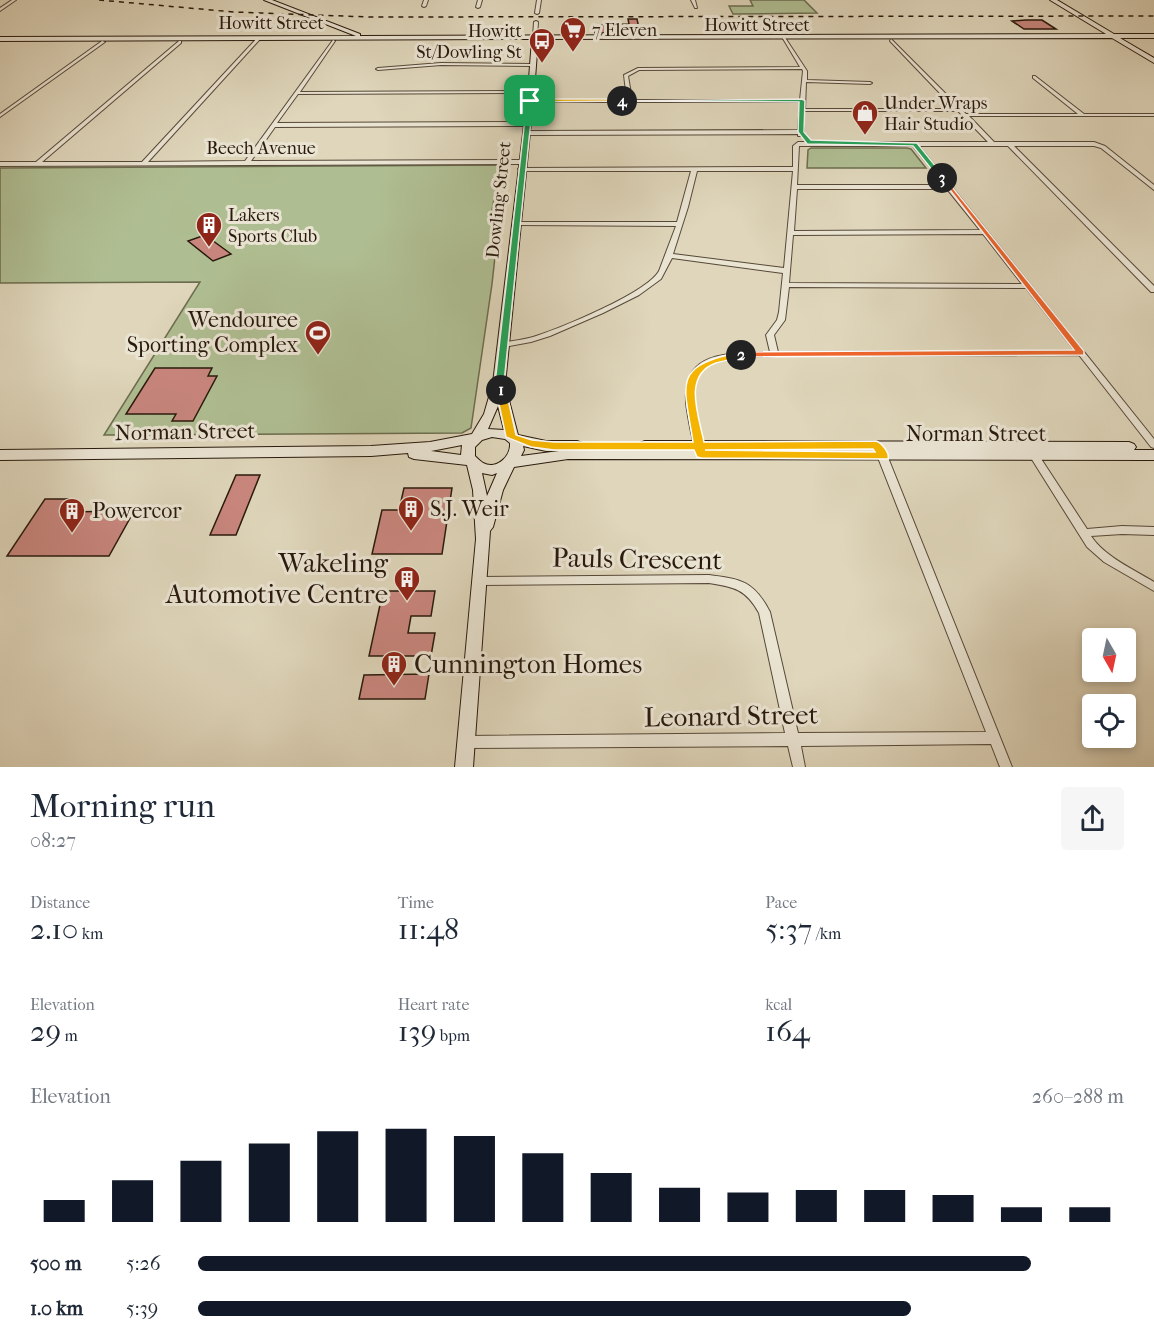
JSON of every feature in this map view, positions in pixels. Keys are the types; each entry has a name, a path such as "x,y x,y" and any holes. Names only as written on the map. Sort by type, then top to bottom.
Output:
{"main road":[{"path":"270,0 359,38"},
{"path":"1053,0 1154,61"},
{"path":"326,24 359,38"},
{"path":"333,40 344,33"},
{"name":"Howitt Street","path":"785,38 891,40 1154,37"},
{"name":"Howitt Street","path":"0,40 1115,38"},
{"name":"Dowling Street","path":"476,438 490,414 500,383 535,39"},
{"name":"Howitt Street","path":"0,40 180,42 258,40"},
{"name":"Dowling Street","path":"500,383 513,438"},
{"name":"Norman Street","path":"0,454 370,451 430,447 476,438 492,432 554,446 700,450 1031,450 1154,446"},
{"path":"464,767 483,539 480,490 467,450 476,438"},
{"path":"483,539 492,502 519,448 513,438"},
{"name":"Norman Street","path":"370,451 425,455 472,462 492,468 568,454 700,450"},
{"name":"Norman Street","path":"1031,450 1154,454"}],"street":[{"path":"0,9 14,0"},
{"path":"424,6 426,0"},
{"path":"478,7 480,0"},
{"path":"537,14 539,0"},
{"path":"693,0 696,7"},
{"name":"Dowling Street","path":"535,39 536,22"},
{"path":"785,38 803,68 800,136 807,143"},
{"path":"143,164 258,40"},
{"path":"247,163 333,40"},
{"path":"891,40 993,144"},
{"path":"0,116 103,42"},
{"path":"37,164 180,42"},
{"path":"378,69 439,64 532,65"},
{"path":"630,101 626,75 638,69 803,68"},
{"path":"1035,78 1082,115"},
{"path":"804,81 870,83"},
{"path":"296,93 630,101 802,101"},
{"path":"802,110 960,110"},
{"path":"965,115 1154,115"},
{"path":"274,125 801,132"},
{"path":"775,354 770,335 782,318 797,165 801,148 807,143 1099,145 1152,186"},
{"path":"915,144 1154,446"},
{"path":"1008,144 1154,290"},
{"name":"Beech Avenue","path":"0,164 247,163 694,169 797,165"},
{"path":"504,345 537,338 645,289 660,277 670,256 694,169"},
{"path":"795,187 949,187"},
{"path":"517,223 679,224"},
{"path":"791,232 984,232"},
{"path":"670,256 787,271"},
{"path":"786,285 1027,286"},
{"path":"700,450 690,383 696,372 709,362 727,356 1081,353"},
{"path":"880,450 1006,767"},
{"path":"1031,450 1083,533 1101,554 1154,587"},
{"path":"1083,533 1122,530 1154,531"},
{"name":"Pauls Crescent","path":"480,581 709,579 735,583 757,599 765,612 799,767"},
{"name":"Leonard Street","path":"467,742 994,738"}],"green space":[{"path":"750,0 804,0 817,13 733,14 729,6 753,6"},
{"path":"811,148 907,148 911,149 926,168 807,168 808,150"},
{"path":"500,165 492,210 500,211 492,284 471,428 462,433 104,435 200,282 0,283 0,168"}],"building":[{"path":"628,19 637,19 640,33 595,33 595,25 629,24"},
{"path":"1042,20 1056,29 1024,29 1012,21"},
{"name":"Lakers Sports Club","path":"205,235 231,254 213,261 188,241"},
{"path":"155,368 212,368 208,376 217,376 193,421 172,421 176,414 126,414"},
{"path":"236,475 260,475 236,535 210,535"},
{"name":"S.J. Weir","path":"404,488 452,488 442,554 372,554 382,510 399,510"},
{"name":"Powercor","path":"45,499 70,499 62,512 134,511 109,556 7,556"},
{"path":"383,591 435,591 431,616 411,616 408,633 435,633 431,656 369,656"},
{"name":"Cunnington Homes","path":"429,674 425,699 359,699 364,675"}],"railway":[{"path":"99,0 234,12 369,17 1154,16"}],"place":[{"name":"7 Eleven","path":"573,53"},
{"name":"Howitt St/Dowling St","path":"542,64"},
{"name":"Under Wraps Hair Studio","path":"865,136"},
{"name":"Lakers Sports Club","path":"209,248"},
{"name":"Wendouree Sporting Complex","path":"318,356"},
{"name":"S.J. Weir","path":"411,532"},
{"name":"Powercor","path":"72,534"},
{"name":"Wakeling Automotive Centre","path":"407,602"},
{"name":"Cunnington Homes","path":"394,687"}],"route":[{"path":"530,101 500,383 504,411 514,439 554,446 699,446 876,445 884,456 701,455 699,446 690,395 690,383 699,370 709,362 739,355 1081,353 915,144 809,142 801,132 802,101 530,101"}]}
